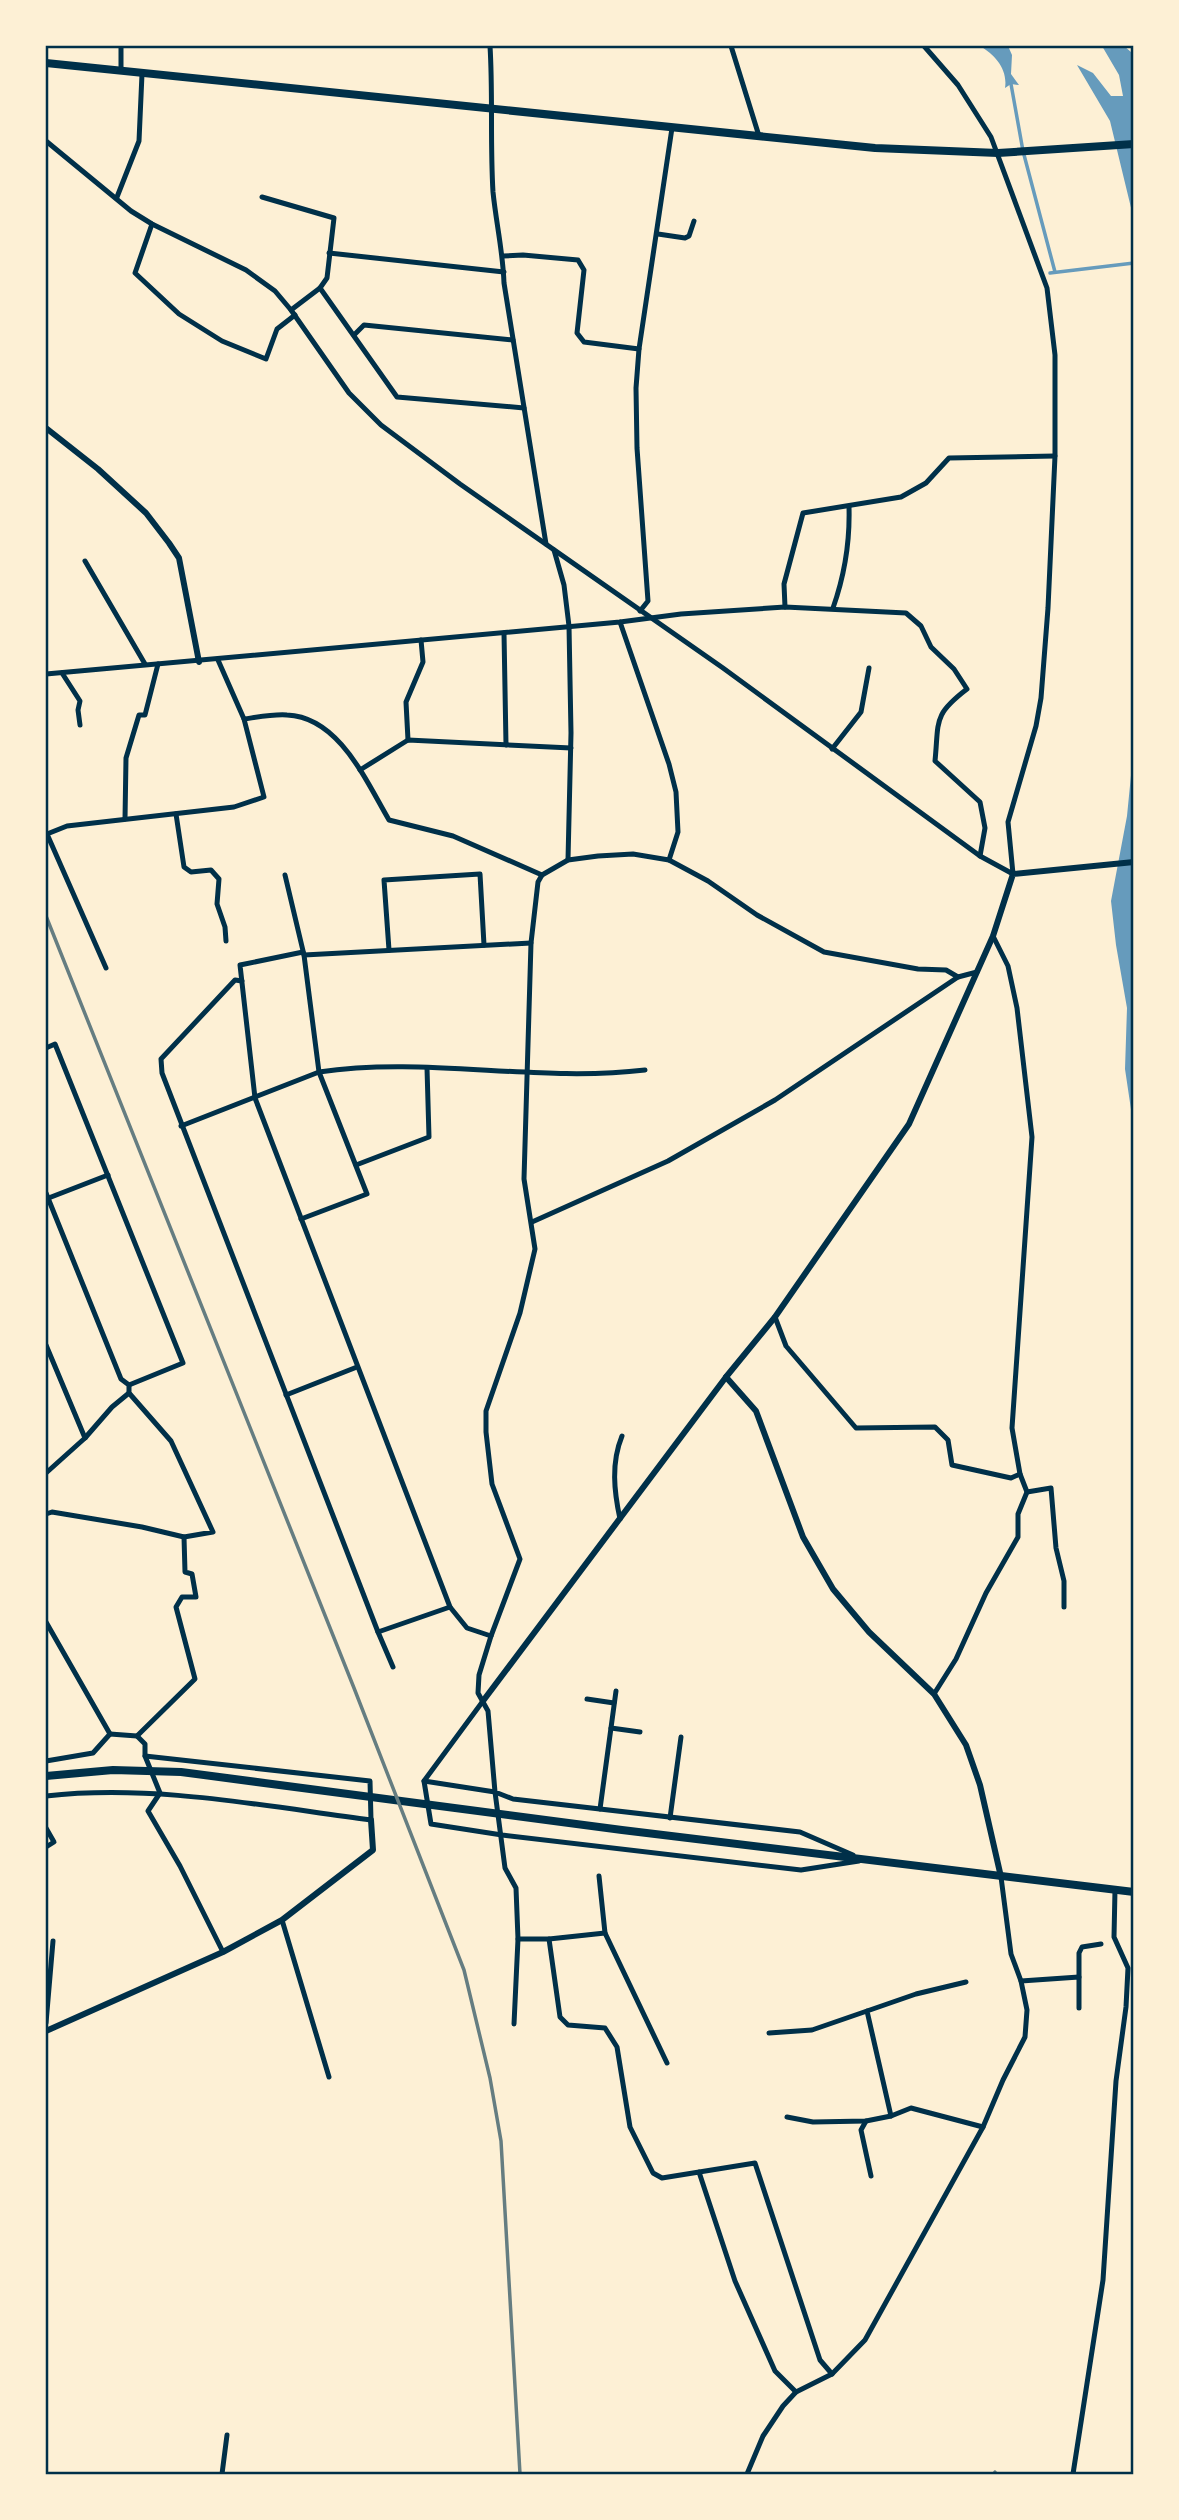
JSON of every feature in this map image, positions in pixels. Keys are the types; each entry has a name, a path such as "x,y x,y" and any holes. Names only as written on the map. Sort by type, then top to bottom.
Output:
{"main road":[{"path":"46,63 875,148 1016,153 1133,144"},
{"path":"46,1776 113,1770 181,1773 1132,1892"}],"street":[{"path":"121,46 121,71"},
{"path":"490,46 494,192 513,340 546,544"},
{"path":"731,46 760,136"},
{"path":"865,1860 801,1870 502,1835 431,1824 424,1781 726,1377 775,1317 909,1124 993,936 1013,874 1008,822 1041,698 1055,456 1055,355 1046,288 991,136 958,85 924,46"},
{"path":"117,197 139,141 142,74"},
{"path":"640,611 648,601 637,448 636,388 639,349 672,128"},
{"path":"46,141 131,211 246,270 275,291 293,312 349,393 382,425 460,484 723,668 980,856 1013,874 1133,862"},
{"path":"152,224 135,272 179,314 222,341 266,359 277,329 327,278 334,218 262,197"},
{"path":"657,234 685,238 689,236 694,221"},
{"path":"329,253 504,272"},
{"path":"503,256 578,260 584,270 577,333 584,342 639,349"},
{"path":"320,288 397,397 524,408"},
{"path":"354,335 364,325 513,340"},
{"path":"46,428 98,469 146,513 179,558 199,662"},
{"path":"785,607 784,584 803,513 901,497 926,482 949,458 1055,456"},
{"path":"833,608 850,542 849,507"},
{"path":"554,550 564,585 569,626 571,748 568,860"},
{"path":"85,561 145,664"},
{"path":"46,674 145,664 199,662 681,614 785,607 905,612 921,626 931,647 954,669 967,689 946,705 939,717 935,761 980,802 985,828 980,856"},
{"path":"620,622 669,764 676,792 678,832 670,860"},
{"path":"504,633 506,745"},
{"path":"408,740 405,702 423,662 421,640"},
{"path":"106,968 47,834 66,826 234,807 264,797 244,719 218,660"},
{"path":"125,819 126,758 139,715 145,715 158,664"},
{"path":"832,749 861,712 869,668"},
{"path":"62,673 80,701 80,725"},
{"path":"244,719 286,714 315,722 338,742 360,770 389,820 453,836 542,875"},
{"path":"360,770 408,740 571,748"},
{"path":"176,814 184,867 191,872 211,870 219,879 217,904 225,927 226,941"},
{"path":"514,2024 518,1939 516,1888 505,1868 488,1711 478,1693 479,1675 491,1636 520,1559 492,1484 486,1411 520,1313 535,1249 524,1178 531,943 538,882 542,875 568,860 633,855 670,860 708,881 766,921 824,951 918,969 946,970 958,976"},
{"path":"389,950 384,880 480,874 484,945"},
{"path":"285,875 303,953 318,1072 367,1194 301,1219"},
{"path":"934,1694 956,1659 986,1593 1018,1537 1018,1514 1027,1492 1020,1474 1012,1428 1032,1137 1017,1009 1008,966 993,936"},
{"path":"491,1636 467,1628 450,1607 255,1098 240,965 303,953 531,943"},
{"path":"532,1222 692,1148 775,1100 958,976 977,972"},
{"path":"242,981 235,981 161,1059 162,1073 393,1667"},
{"path":"46,1048 55,1044 183,1363 129,1385"},
{"path":"356,1165 429,1137 427,1068"},
{"path":"181,1126 318,1072 340,1069 427,1068 610,1074 645,1070"},
{"path":"108,1175 46,1197 121,1379 129,1385"},
{"path":"775,1317 786,1346 856,1428 935,1427 948,1440 953,1465 1011,1478 1020,1474"},
{"path":"46,1345 85,1438"},
{"path":"286,1395 357,1367"},
{"path":"726,1377 756,1411 803,1537 833,1589 869,1632 934,1694 967,1745 980,1784 1001,1877 1011,1954 1021,1981 1027,2010 1025,2038 983,2127 866,2340 832,2374 796,2392 783,2406 763,2436 747,2474"},
{"path":"46,1514 65,1514 184,1537 212,1532 171,1441 129,1393 129,1385"},
{"path":"46,1473 129,1393"},
{"path":"620,1519 614,1493 617,1450 622,1436"},
{"path":"1027,1492 1051,1488 1056,1548 1064,1581 1064,1607"},
{"path":"137,1736 195,1679 176,1606 182,1597 196,1597 192,1574 185,1572 184,1537"},
{"path":"378,1632 450,1607"},
{"path":"46,1622 110,1734"},
{"path":"600,1809 616,1691"},
{"path":"587,1699 614,1703"},
{"path":"611,1728 640,1732"},
{"path":"110,1734 137,1736 145,1744 145,1756 160,1793"},
{"path":"46,1760 93,1752 110,1734"},
{"path":"670,1818 681,1737"},
{"path":"46,2031 223,1952 282,1920 373,1850 370,1781 145,1756"},
{"path":"424,1781 495,1792 513,1798 800,1832 865,1860"},
{"path":"46,1796 86,1791 160,1793 371,1820"},
{"path":"160,1793 148,1811 180,1866 223,1952"},
{"path":"46,1828 54,1842 46,1847"},
{"path":"599,1876 605,1933 667,2063"},
{"path":"1073,2474 1103,2280 1116,2081 1126,2007 1128,1968 1114,1937 1115,1890"},
{"path":"282,1920 328,2077"},
{"path":"518,1939 549,1939 605,1933"},
{"path":"549,1939 561,2017 568,2025 604,2028 617,2047 630,2127 653,2173 662,2178 755,2163 820,2360 832,2374"},
{"path":"46,2023 53,1941"},
{"path":"1079,2008 1079,1953 1082,1947 1101,1944"},
{"path":"1021,1981 1079,1977"},
{"path":"769,2033 812,2030 916,1994 967,1982"},
{"path":"867,2011 891,2116"},
{"path":"787,2118 813,2122 866,2121 891,2116 911,2108 983,2127"},
{"path":"866,2121 861,2130 871,2176"},
{"path":"699,2172 735,2281 775,2371 796,2392"},
{"path":"222,2474 227,2435"}],"water":[{"path":"980,46 1008,46 1012,55 1011,74 1019,85 1011,84 1005,88 999,63"},
{"path":"1102,46 1124,46 1131,52 1134,65 1133,216 1110,121 1077,65 1093,73 1111,96 1123,96 1119,75"},
{"path":"1133,755 1133,1123 1125,1069 1127,1008 1111,901 1127,816"}],"waterway":[{"path":"1011,84 1023,151 1055,272"},
{"path":"1050,273 1134,263"}],"railway":[{"path":"46,916 464,1970 490,2078 501,2141 520,2474"}]}
